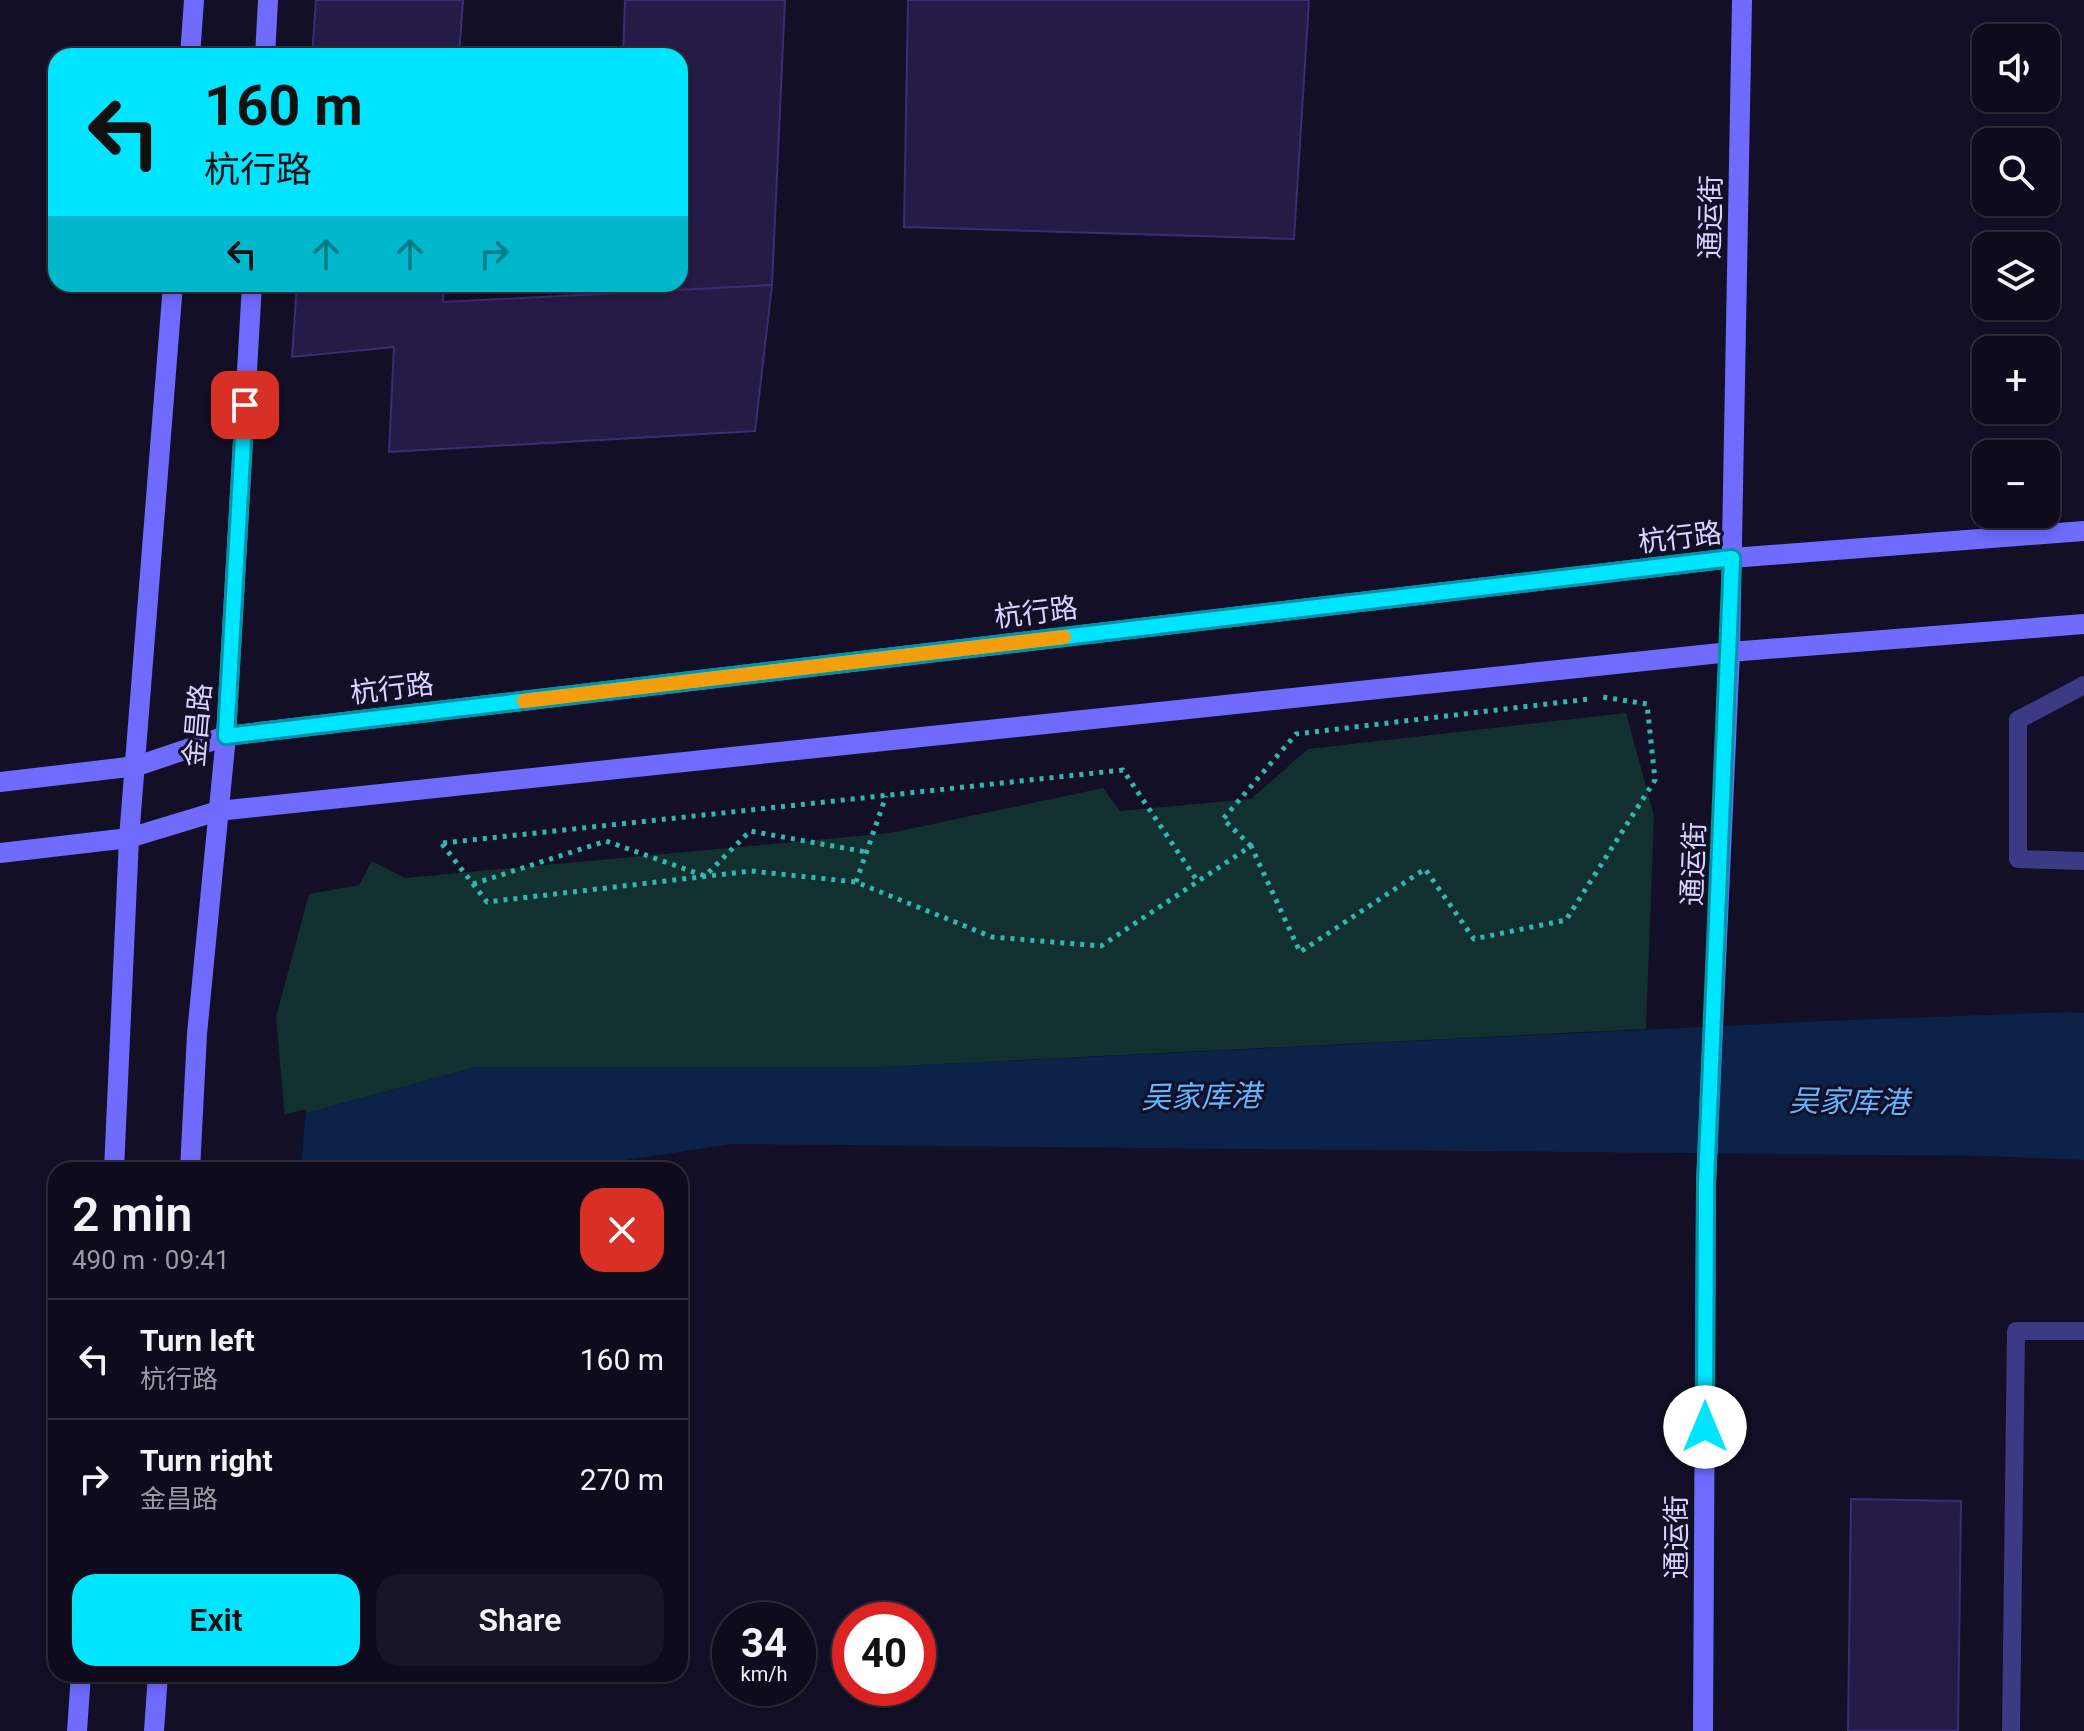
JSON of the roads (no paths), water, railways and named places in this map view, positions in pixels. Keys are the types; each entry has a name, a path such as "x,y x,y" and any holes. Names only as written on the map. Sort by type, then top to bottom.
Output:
{"main road":[{"path":"191,48 194,0"},
{"path":"265,48 268,0"},
{"name":"通运街","path":"1703,1731 1706,1184 1730,652 1742,0"},
{"name":"金昌路","path":"114,1162 129,838 172,292"},
{"name":"金昌路","path":"190,1162 197,1034 226,736 252,292"},
{"name":"杭行路","path":"0,782 137,766 226,736 1732,558 2084,531"},
{"path":"0,853 129,838 218,811 1730,652 2084,624"},
{"path":"77,1731 80,1682"},
{"path":"154,1731 157,1682"}],"lane":[{"path":"2084,685 2018,720 2018,859 2084,861"},
{"path":"2011,1731 2016,1331 2084,1331"}],"water":[{"name":"吴家库港","path":"2084,1013 2084,1160 1987,1156 732,1144 613,1162 127,1162 476,1067 882,1067 1825,1021"}]}
